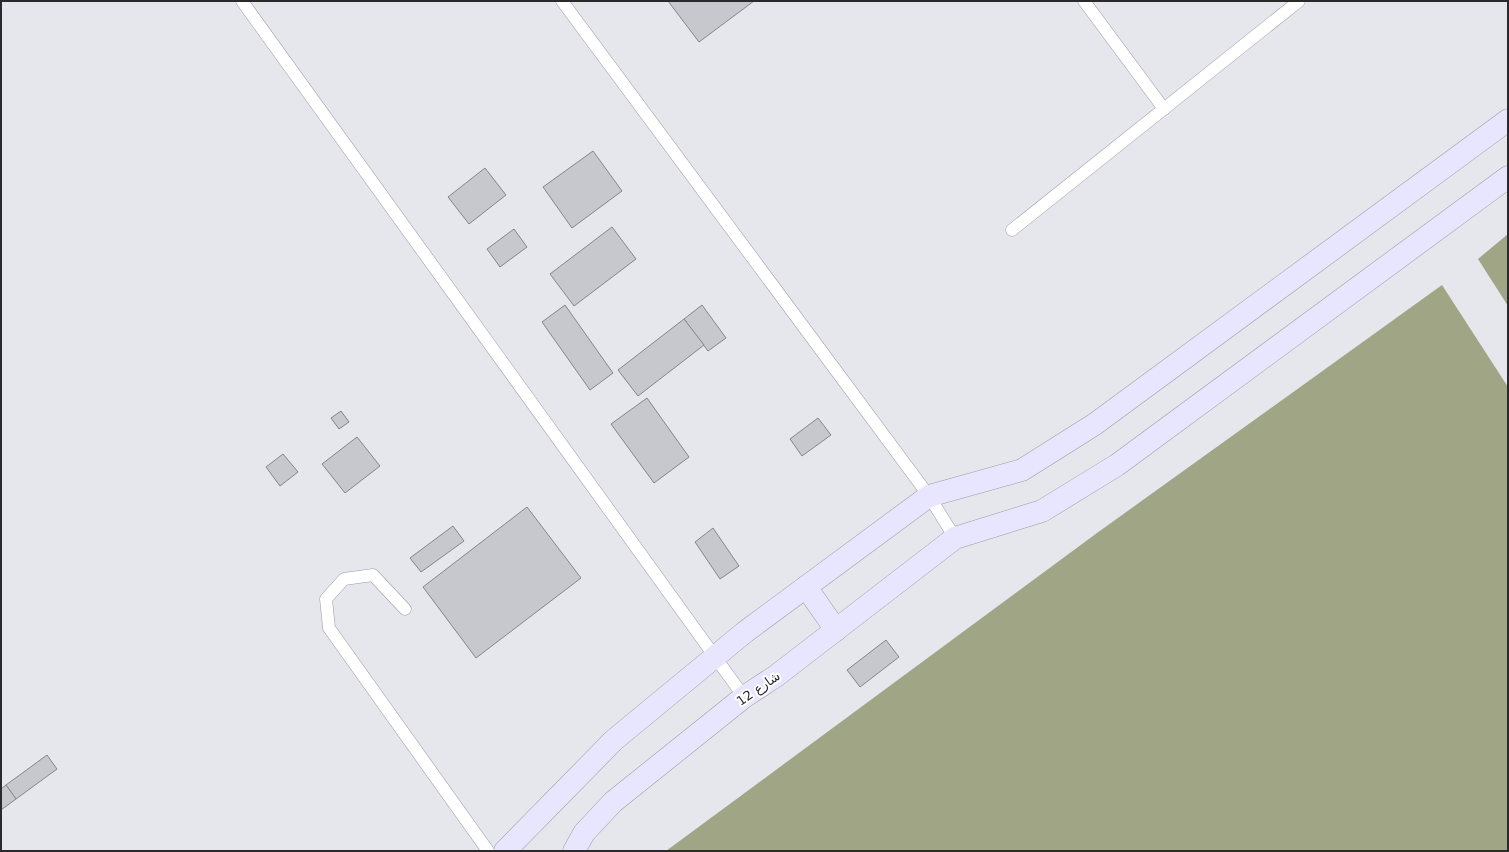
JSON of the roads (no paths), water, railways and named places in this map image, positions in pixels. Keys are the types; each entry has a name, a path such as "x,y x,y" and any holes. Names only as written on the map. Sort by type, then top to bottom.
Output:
{"street":[{"path":"505,851 583,772 597,755 715,656 929,496 1022,470 1095,424 1508,120"},
{"path":"955,538 1042,511 1117,465 1508,177"},
{"name":"شارع 12","path":"574,851 584,833 613,802 744,697 776,676 955,538"},
{"path":"806,587 836,630"}],"lane":[{"path":"242,1 744,697"},
{"path":"562,1 929,496 955,538"},
{"path":"1084,1 1164,109"},
{"path":"1012,230 1299,1"},
{"path":"404,609 373,575 344,579 326,599 329,628 488,851"}]}
